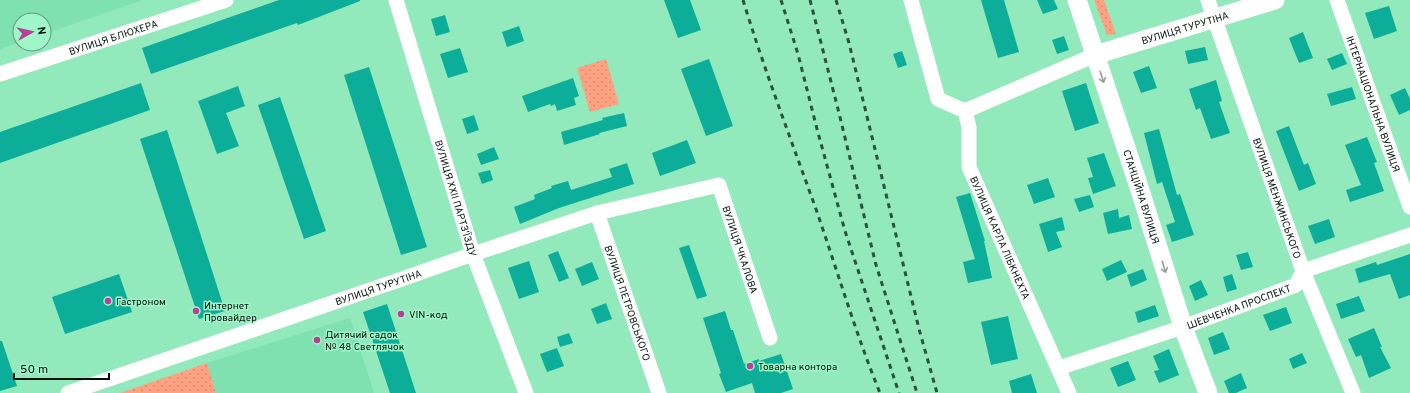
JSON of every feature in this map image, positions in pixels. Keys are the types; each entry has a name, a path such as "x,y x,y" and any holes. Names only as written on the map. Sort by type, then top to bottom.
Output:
{"street":[{"name":"ВУЛИЦЯ БЛЮХЕРА","path":"0,74 226,0"},
{"name":"ВУЛИЦЯ XXII ПАРТЗ'ЇЗДУ","path":"396,0 473,254 526,393"},
{"path":"911,0 938,99 965,110 1095,55"},
{"name":"СТАНЦІЙНА ВУЛИЦЯ","path":"1077,0 1139,187 1183,327 1208,393"},
{"name":"ВУЛИЦЯ ТУРУТІНА","path":"1095,55 1212,9 1275,0"},
{"name":"ІНТЕРНАЦІОНАЛЬНА ВУЛИЦЯ","path":"1337,0 1410,207"},
{"name":"ВУЛИЦЯ МЕНЖИНСЬКОГО","path":"1212,9 1303,271 1353,393"},
{"name":"ВУЛИЦЯ КАРЛА ЛІБКНЕХТА","path":"965,110 969,127 969,167 1069,393"},
{"name":"ВУЛИЦЯ ЧКАЛОВА","path":"693,191 719,185 770,338"},
{"name":"ВУЛИЦЯ ТУРУТІНА","path":"68,393 597,213 693,191"},
{"name":"ВУЛИЦЯ ПЕТРОВСЬКОГО","path":"597,213 659,393"},
{"path":"1303,271 1410,235"},
{"name":"ШЕВЧЕНКА ПРОСПЕКТ","path":"1059,368 1183,327 1296,285 1303,271"}],"shaded area":[{"path":"0,0 140,0 52,31 52,12 12,12 12,45 0,49"},
{"path":"1094,0 1104,0 1116,34 1107,35"},
{"path":"606,59 619,104 590,112 577,68"},
{"name":"Дитячий садок № 48 Светлячок","path":"350,318 374,393 216,393 207,363"},
{"path":"207,363 216,393 120,393"}],"building":[{"path":"279,0 360,1 298,25 297,23 151,74 142,48"},
{"path":"664,0 690,0 701,30 678,38"},
{"path":"981,0 1004,0 1019,52 998,58"},
{"path":"1037,0 1054,0 1058,9 1043,14"},
{"path":"1389,6 1397,31 1374,39 1365,13"},
{"path":"445,15 450,32 436,36 431,19"},
{"path":"519,26 524,41 507,47 502,32"},
{"path":"1303,32 1313,58 1299,63 1289,38"},
{"path":"1064,36 1069,50 1057,54 1052,40"},
{"path":"1205,47 1208,60 1188,64 1185,51"},
{"path":"460,48 468,72 448,78 440,54"},
{"path":"902,51 907,65 898,68 893,54"},
{"path":"1342,53 1347,64 1332,70 1327,59"},
{"path":"709,59 733,126 706,136 681,69"},
{"path":"1149,66 1157,88 1141,93 1133,72"},
{"path":"369,67 427,247 401,255 344,75"},
{"path":"573,78 579,96 574,98 576,105 557,111 555,104 551,106 550,104 528,112 522,96"},
{"path":"1216,80 1222,101 1219,102 1230,133 1211,139 1200,108 1196,110 1189,89"},
{"path":"141,83 150,110 0,163 0,132"},
{"path":"1086,83 1099,123 1075,131 1062,91"},
{"path":"238,86 245,106 226,113 239,146 217,154 198,101"},
{"path":"1352,87 1356,99 1331,106 1327,94"},
{"path":"1405,88 1410,99 1410,110 1399,115 1390,95"},
{"path":"280,97 326,231 304,239 258,105"},
{"path":"624,113 627,126 599,133 600,134 564,145 561,132 603,120 602,118"},
{"path":"474,115 479,130 467,134 462,119"},
{"path":"1289,126 1304,165 1308,163 1316,184 1299,191 1276,131"},
{"path":"1159,129 1177,195 1180,194 1194,235 1172,242 1166,225 1175,222 1162,182 1157,184 1144,133"},
{"path":"167,130 225,311 199,319 140,139"},
{"path":"1367,137 1377,162 1374,163 1384,191 1350,202 1346,190 1361,185 1345,145"},
{"path":"687,140 696,163 660,176 652,153"},
{"path":"494,147 499,159 481,165 477,154"},
{"path":"1104,153 1116,186 1093,194 1088,178 1093,177 1087,158"},
{"path":"627,163 634,184 559,208 520,224 514,207 535,199 534,195 552,188 551,186 568,181 571,190 612,177 609,169"},
{"path":"490,170 493,180 482,184 478,173"},
{"path":"1048,178 1055,197 1034,204 1027,185"},
{"path":"970,193 985,241 992,278 968,283 963,262 975,259 956,197"},
{"path":"1090,195 1094,207 1079,212 1074,199"},
{"path":"1118,209 1119,218 1129,215 1132,229 1108,234 1103,213"},
{"path":"1062,217 1065,230 1056,232 1062,247 1048,252 1039,224"},
{"path":"1329,219 1335,237 1315,244 1308,226"},
{"path":"689,245 707,296 697,299 679,248"},
{"path":"558,251 569,278 559,282 548,255"},
{"path":"1248,252 1253,267 1241,270 1236,255"},
{"path":"1410,254 1410,295 1399,299 1390,274 1359,283 1355,269 1376,262 1377,265"},
{"path":"1121,260 1127,272 1107,281 1102,269"},
{"path":"529,261 539,292 519,299 508,268"},
{"path":"592,262 599,279 582,286 575,269"},
{"path":"1143,269 1147,280 1131,287 1127,275"},
{"path":"119,274 132,312 65,334 52,297"},
{"path":"1232,274 1237,289 1227,292 1223,277"},
{"path":"1201,280 1208,295 1195,301 1189,286"},
{"path":"1359,296 1365,311 1341,319 1336,304"},
{"path":"606,303 612,319 597,324 591,309"},
{"path":"387,304 416,393 390,393 363,312"},
{"path":"1155,305 1159,316 1138,323 1135,312"},
{"path":"1286,307 1292,323 1270,331 1263,315"},
{"path":"725,311 744,364 781,354 793,389 781,393 755,393 752,383 726,392 719,374 721,373 703,318"},
{"path":"1008,316 1018,359 991,365 981,322"},
{"path":"1374,328 1382,347 1380,347 1391,368 1369,378 1361,355 1356,357 1348,339"},
{"path":"1223,332 1230,349 1214,355 1208,338"},
{"path":"569,333 573,343 560,347 557,337"},
{"path":"0,341 2,341 17,386 0,391"},
{"path":"557,348 564,366 547,372 540,354"},
{"path":"1169,349 1179,375 1159,383 1154,371 1159,370 1153,356"},
{"path":"1302,353 1307,363 1293,369 1289,359"},
{"path":"1128,361 1136,380 1118,387 1110,368"},
{"path":"1241,373 1247,388 1236,393 1229,393 1224,381"},
{"path":"1031,374 1037,393 1012,393 1009,381"}],"railway":[{"path":"743,0 760,54 817,212 855,326 880,393"},
{"path":"781,0 798,54 845,231 899,393"},
{"path":"810,0 876,265 917,393"},
{"path":"836,0 849,43 919,329 937,393"}],"place":[{"name":"Гастроном","path":"108,301"},
{"name":"Интернет Провайдер","path":"196,311"},
{"name":"VIN-код","path":"401,314"},
{"name":"Дитячий садок № 48 Светлячок","path":"317,340"},
{"name":"Товарна контора","path":"750,366"}]}
